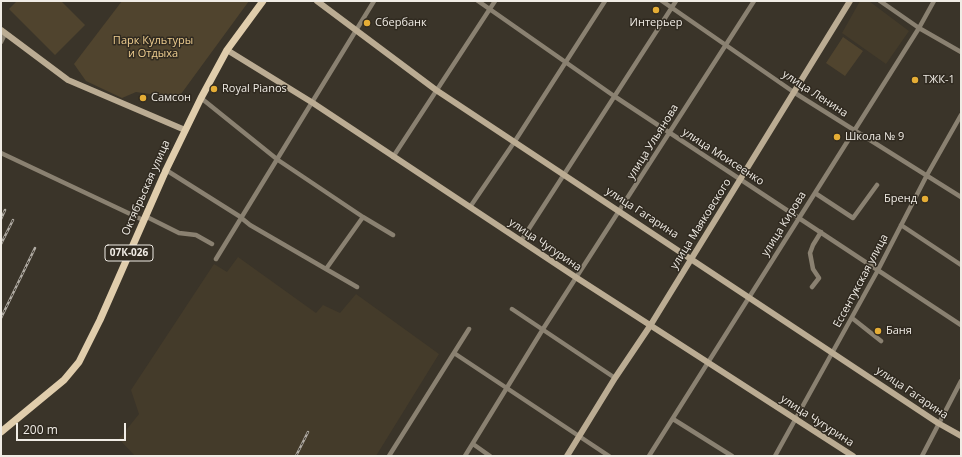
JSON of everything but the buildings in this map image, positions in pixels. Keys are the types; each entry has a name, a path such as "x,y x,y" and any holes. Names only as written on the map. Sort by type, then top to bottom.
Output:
{"main road":[{"name":"Октябрьская улица","path":"1,432 64,380 79,362 100,320 166,170 201,98 227,50 263,1"}],"street":[{"name":"улица Гагарина","path":"317,1 436,90 692,258 938,423 961,436"},
{"path":"216,259 242,219 374,1"},
{"name":"улица Моисеенко","path":"478,1 614,96 961,325"},
{"path":"393,157 495,1"},
{"path":"470,207 515,141 605,1"},
{"name":"улица Ленина","path":"662,1 795,93 959,196"},
{"path":"521,241 676,1"},
{"name":"улица Ульянова","path":"465,456 543,329 754,1"},
{"name":"улица Маяковского","path":"567,456 795,93 850,1"},
{"path":"880,1 919,28 961,52"},
{"name":"улица Кирова","path":"649,456 919,28 934,1"},
{"path":"1,42 3,32 68,80 185,130"},
{"name":"улица Чугурина","path":"227,50 313,102 393,157 650,326 853,456"},
{"path":"201,98 278,160 363,217 393,235"},
{"name":"Ессентукская улица","path":"776,456 797,420 878,270 927,175 961,115"},
{"path":"1,153 144,218 179,232 196,235 212,244"},
{"path":"166,170 242,219 358,287"},
{"path":"815,193 853,218 877,185"},
{"path":"959,196 961,190"},
{"path":"326,269 363,217"},
{"path":"901,226 961,265"},
{"path":"812,287 819,278 814,269 810,253 821,232"},
{"path":"512,309 615,378"},
{"path":"852,318 881,341"},
{"path":"389,456 469,329"},
{"path":"454,353 609,456"},
{"path":"922,456 961,381"},
{"path":"673,418 732,456"},
{"path":"473,444 490,456"}],"shaded area":[{"path":"860,1 869,1 909,31 886,64 842,33"},
{"path":"238,257 316,313 323,305 340,313 356,294 439,354 376,456 135,456 119,439 139,414 131,390 214,264 227,272"}],"green space":[{"path":"17,1 61,1 85,25 55,55 9,9"},
{"name":"Парк Культуры и Отдыха","path":"122,1 249,1 181,94 157,95 136,92 122,98 86,81 74,64"},
{"path":"843,37 863,51 845,76 826,63"}],"railway":[{"path":"1,219 5,210"},
{"path":"1,244 13,220"},
{"path":"1,318 35,248"},
{"path":"296,456 308,432"}],"place":[{"name":"Интерьер","path":"656,10"},
{"name":"Сбербанк","path":"367,23"},
{"name":"ТЖК-1","path":"915,80"},
{"name":"Royal Pianos","path":"214,89"},
{"name":"Самсон","path":"143,98"},
{"name":"Школа № 9","path":"837,137"},
{"name":"Бренд","path":"925,199"},
{"name":"Баня","path":"878,331"}]}
